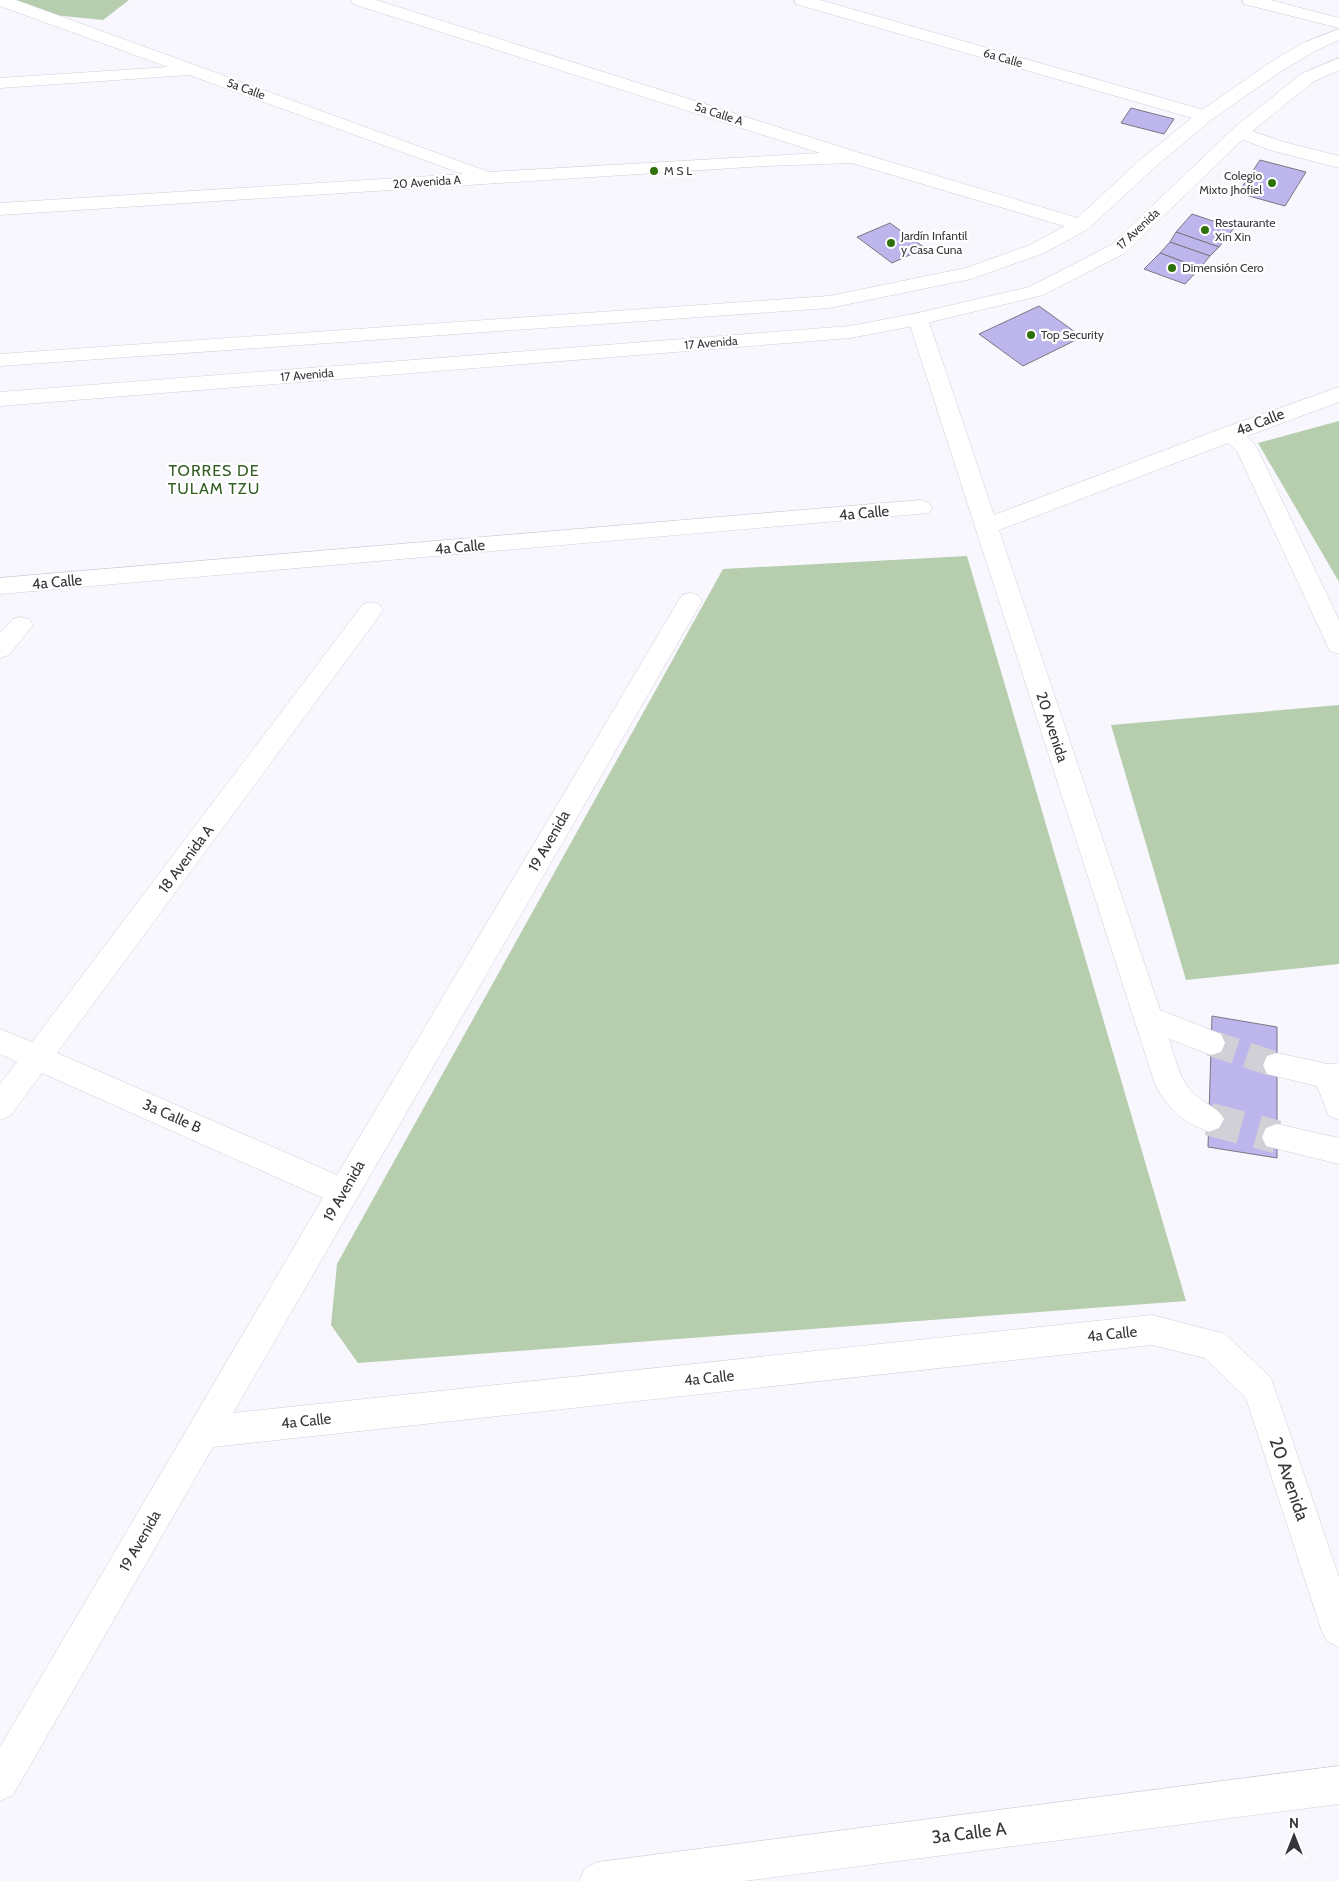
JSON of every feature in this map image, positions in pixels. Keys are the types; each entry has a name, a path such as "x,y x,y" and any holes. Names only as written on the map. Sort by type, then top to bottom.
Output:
{"street":[{"name":"5a Calle","path":"0,0 491,178"},
{"name":"5a Calle A","path":"358,0 854,156 1081,225"},
{"name":"6a Calle","path":"802,0 1205,116"},
{"path":"1250,0 1339,23"},
{"path":"0,360 829,302 971,273 1037,249 1081,225 1146,164 1205,116 1274,68 1309,47 1339,34"},
{"name":"17 Avenida","path":"0,399 850,332 918,320 1036,291 1118,249 1240,132 1307,78 1339,63"},
{"path":"0,83 195,70"},
{"path":"1240,132 1277,146 1339,162"},
{"name":"20 Avenida A","path":"0,209 765,160 854,156"},
{"name":"20 Avenida","path":"918,320 1174,1094 1192,1110 1208,1119"},
{"name":"4a Calle","path":"986,526 1339,394"},
{"path":"1231,433 1246,448 1339,645"},
{"name":"4a Calle","path":"0,586 921,508"},
{"name":"19 Avenida","path":"0,1782 690,601"},
{"name":"18 Avenida A","path":"0,1107 371,610"},
{"path":"0,649 21,625"},
{"path":"1148,1018 1211,1043"},
{"name":"3a Calle B","path":"0,1041 38,1056 343,1192"},
{"path":"1277,1065 1334,1075 1339,1106"},
{"path":"1277,1136 1339,1151"},
{"name":"4a Calle","path":"203,1432 1152,1330 1214,1345"},
{"name":"20 Avenida","path":"1214,1345 1259,1389 1339,1629"},
{"name":"3a Calle A","path":"598,1881 1339,1785"}],"green space":[{"path":"12,0 129,0 103,20 14,11"},
{"path":"1339,421 1339,582 1258,443"},
{"path":"967,556 1186,1301 358,1363 331,1325 337,1264 723,569"},
{"path":"1339,705 1339,964 1186,980 1111,725"}],"building":[{"path":"1131,108 1174,119 1164,134 1121,123"},
{"name":"Colegio Mixto Jhofiel","path":"1260,160 1306,172 1285,206 1238,193"},
{"name":"Restaurante Xin Xin","path":"1192,214 1234,228 1219,247 1176,232"},
{"name":"Jardín Infantil y Casa Cuna","path":"890,223 925,248 892,263 857,237"},
{"path":"1176,232 1219,247 1210,256 1170,242"},
{"path":"1170,242 1210,256 1200,268 1160,253"},
{"name":"Dimensión Cero","path":"1160,253 1200,268 1185,284 1144,269"},
{"name":"Top Security","path":"1039,306 1082,337 1023,366 979,334"},
{"path":"1212,1016 1277,1027 1277,1158 1208,1147"}],"tunnel":[{"path":"1211,1043 1277,1065"},
{"path":"1209,1119 1277,1137"}],"place":[{"name":"M S L","path":"654,171"},
{"name":"Colegio Mixto Jhofiel","path":"1272,183"},
{"name":"Restaurante Xin Xin","path":"1205,230"},
{"name":"Jardín Infantil y Casa Cuna","path":"891,243"},
{"name":"Dimensión Cero","path":"1172,268"},
{"name":"Top Security","path":"1031,335"}],"district":[{"name":"TORRES DE TULAM TZU","path":"214,479"}]}
